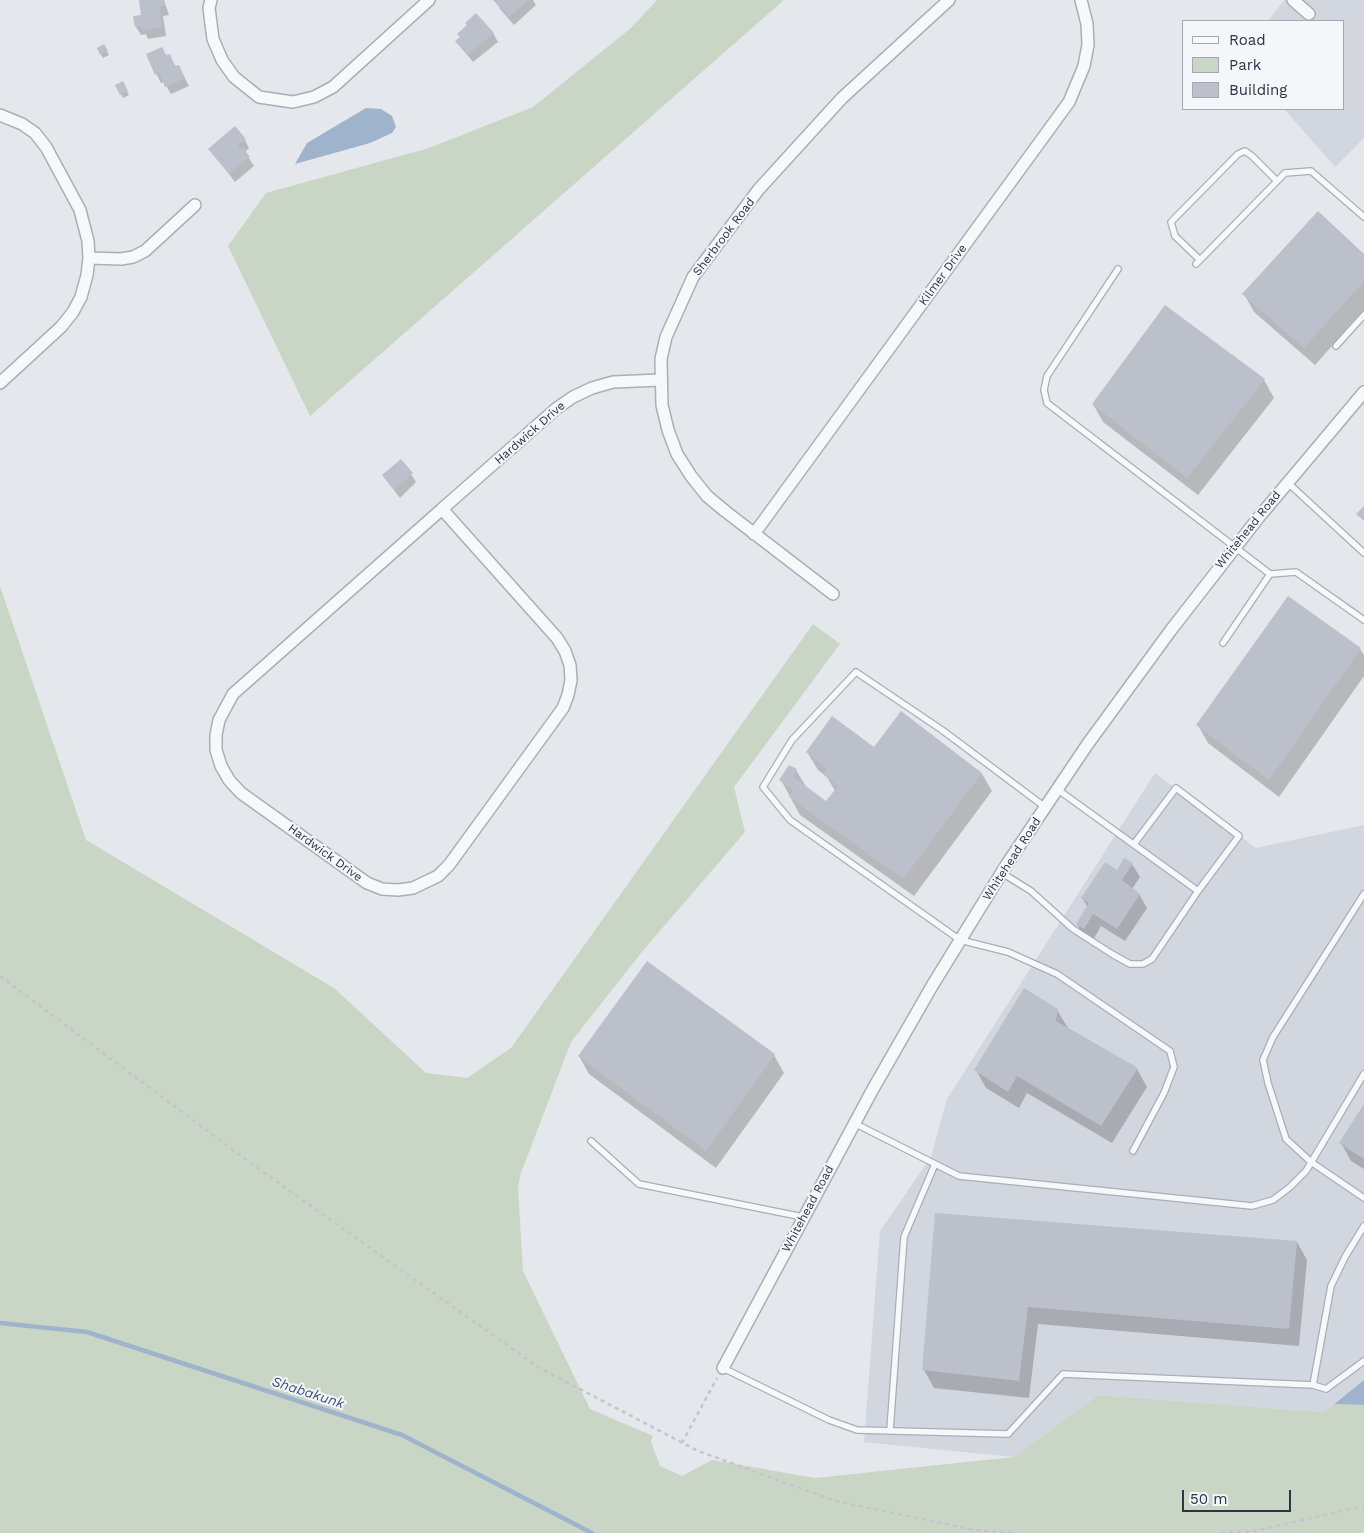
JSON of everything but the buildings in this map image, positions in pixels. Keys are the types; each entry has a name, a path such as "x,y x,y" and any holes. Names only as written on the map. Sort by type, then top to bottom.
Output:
{"street":[{"path":"211,0 209,8 213,39 222,60 234,77 259,97 293,102 314,97 333,86 429,0"},
{"name":"Sherbrook Road","path":"833,594 754,534 708,496 682,462 668,430 662,405 660,380 666,337 693,277 759,189 815,126 896,46 949,0"},
{"name":"Kilmer Drive","path":"754,534 1069,102 1084,66 1088,45 1087,24 1082,0"},
{"path":"1293,0 1309,14"},
{"path":"0,115 22,124 35,134 46,147 80,210 88,241 89,258 87,275 73,312 61,327 0,383"},
{"path":"89,258 133,257 145,251 195,205"},
{"name":"Hardwick Drive","path":"442,509 557,638 565,651 570,666 571,680 563,708 449,866 438,876 413,888 398,890 382,889 367,883 241,793 229,780 221,766 216,750 216,735 219,720 233,694 556,408 592,388 613,382 660,380"},
{"name":"Whitehead Road","path":"722,1368 854,1123 960,940 1045,807 1171,630 1234,548 1287,482 1364,392"}],"lane":[{"path":"1277,181 1245,151 1238,154 1171,222 1176,236 1198,262 1285,173 1311,171 1364,217"},
{"path":"1118,269 1047,376 1044,390 1047,403 1270,574 1296,572 1364,620"},
{"path":"1336,346 1364,315"},
{"path":"1287,482 1364,553"},
{"path":"1223,643 1270,574"},
{"path":"1045,807 942,730 856,672 792,740 763,787 790,820 960,940 1008,952 1056,974 1170,1051 1174,1067 1164,1093 1133,1151"},
{"path":"1002,873 1031,891 1073,929 1130,964 1143,964 1152,959 1198,892 1240,836 1176,788 1134,844"},
{"path":"1058,789 1198,892"},
{"path":"1364,894 1273,1037 1263,1060 1268,1083 1286,1139 1311,1162 1364,1198"},
{"path":"854,1123 959,1176 1252,1206 1273,1200 1290,1187 1311,1162 1364,1074"},
{"path":"591,1141 639,1184 803,1217"},
{"path":"890,1430 904,1237 935,1164"},
{"path":"1313,1385 1331,1286 1364,1226"},
{"path":"722,1368 829,1420 857,1430 1008,1434 1063,1374 1313,1385 1326,1389 1364,1361"}],"path":[{"path":"0,976 249,1162 538,1367 698,1452 836,1501 975,1530 1015,1533"},
{"path":"682,1443 722,1368"},
{"path":"1221,1533 1254,1531 1364,1506"}],"shaded area":[{"path":"1284,0 1364,0 1364,138 1335,167 1285,110 1344,110 1344,20 1269,20"},
{"path":"1155,773 1256,848 1364,825 1364,1380 1323,1412 1098,1395 1014,1457 864,1442 880,1231 931,1157 947,1099"}],"green space":[{"path":"657,0 784,0 310,416 228,246 266,193 429,148 533,107 631,28"},
{"path":"0,586 86,840 334,988 426,1073 467,1078 511,1048 813,624 840,644 734,787 745,832 641,953 571,1042 521,1173 518,1187 523,1271 590,1409 653,1436 651,1442 660,1466 682,1476 712,1460 815,1478 1014,1457 1098,1395 1323,1412 1334,1404 1364,1405 1364,1533 0,1533"}],"water":[{"path":"366,108 381,109 392,116 396,127 392,133 370,143 295,164 307,143"},
{"path":"1364,1380 1364,1405 1334,1404"}],"waterway":[{"name":"Shabakunk","path":"0,1323 87,1332 402,1435 592,1533"}]}
